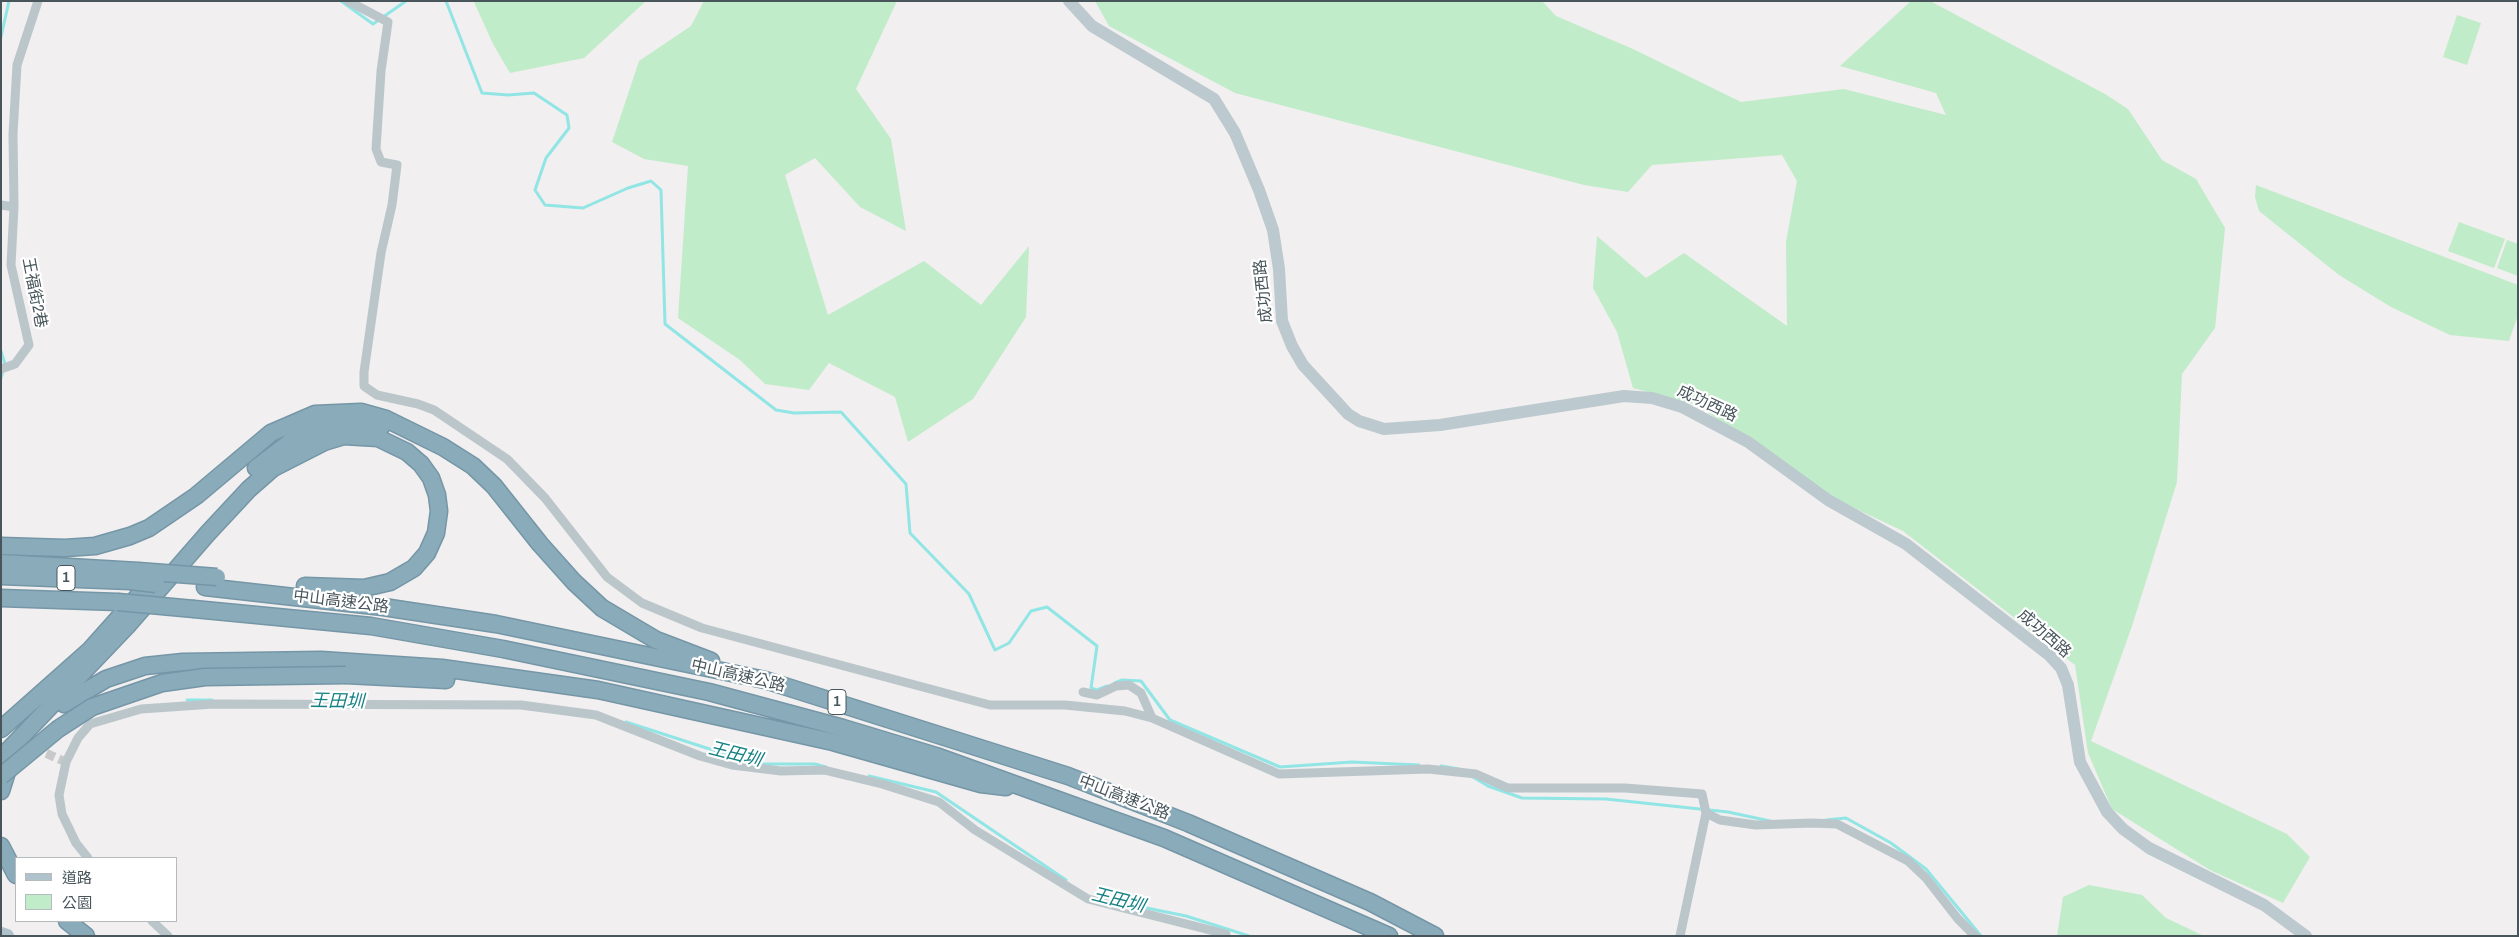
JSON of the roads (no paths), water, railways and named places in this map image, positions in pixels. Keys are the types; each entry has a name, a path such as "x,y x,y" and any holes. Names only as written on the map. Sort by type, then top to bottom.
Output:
{"highway":[{"path":"1,546 65,548 95,546 130,536 149,528 196,496 271,433 315,414 361,412 386,419 418,434 473,466 494,486 540,544 574,582 602,608 656,640 765,680"},
{"path":"1,729 90,650 254,470 294,439 310,431 338,424 366,424 418,434"},
{"path":"1,758 127,626 249,489 273,468 297,454 324,442 344,436 378,438 407,452 421,464 431,478 439,511 436,533 427,553 414,568 390,582 364,588 321,588 211,582"},
{"path":"1,563 134,576"},
{"name":"中山高速公路","path":"1,576 134,576 211,582 496,624 765,680 1068,776 1188,823 1370,902 1435,936"},
{"name":"中山高速公路","path":"1,598 118,602 371,626 503,649 708,692 843,728 936,756 1026,787 1164,838 1389,936"},
{"path":"1,791 11,758 102,662 127,626"},
{"path":"64,704 106,680 145,666 183,662 321,660 442,668 598,690 833,742 981,784 1026,787"},
{"path":"1,776 58,729 92,707 162,683 204,678 346,675 476,682 682,708"},
{"path":"1,846 15,873"},
{"path":"68,922 86,936"}],"main road":[{"path":"1,934 7,936"}],"street":[{"name":"王福街2巷","path":"5,368 15,364 30,346 11,265 14,206 13,134 17,65 38,1"},
{"path":"348,1 360,10 378,15 388,22 381,71 376,149 381,162 397,165 364,372 364,386 377,395 418,404 434,410 507,459 545,498 607,577 642,603 702,628 990,705 1065,704 1124,711 1152,718 1279,774 1428,769 1476,774 1508,788 1625,788 1702,794 1706,809 1680,936"},
{"name":"成功西路","path":"1069,1 1092,26 1214,99 1235,133 1273,230 1282,321 1292,346 1303,365 1348,414 1360,422 1384,429 1440,425 1624,396 1652,398 1682,407 1715,424 1748,442 1828,500 1906,544 2049,655 2061,668 2068,685 2080,762 2107,812 2148,848 2264,905 2306,936"},
{"path":"1,205 14,206"},
{"path":"1084,692 1097,695 1116,686 1129,685 1140,693 1152,718"},
{"path":"87,857 76,843 62,814 60,795 66,762 78,738 90,724 142,709 214,704 521,705 596,715 700,756 732,765 781,771 824,770 882,784 939,802 975,830 1088,899 1226,934"},
{"path":"1706,809 1720,820 1756,825 1837,824 1908,861 1926,878 1958,919 1975,936"},
{"path":"153,922 168,936"}],"waterway":[{"path":"1,37 9,1"},
{"path":"341,1 373,24 406,1"},
{"path":"446,1 482,93 508,95 534,93 567,115 569,128 546,158 535,190 545,205 583,208 628,188 651,181 661,190 665,324 776,410 794,413 841,412 906,484 910,533 969,594 995,650 1009,643 1031,611 1047,607 1097,646 1091,688 1097,690 1107,686"},
{"path":"1,351 5,364 1,378"},
{"path":"1115,683 1122,680 1141,681 1170,720 1280,767 1352,762 1419,765"},
{"name":"王田圳","path":"187,700 212,700"},
{"name":"王田圳","path":"626,722 756,764 815,764 826,767"},
{"path":"1441,766 1459,769"},
{"name":"王田圳","path":"869,776 936,792 1066,880"},
{"path":"1473,777 1488,786 1522,798 1606,799 1728,812 1770,821"},
{"path":"1826,820 1846,818 1891,843 1926,869 1981,936"},
{"name":"王田圳","path":"1117,902 1186,916 1249,936"}],"tunnel":[{"path":"34,748 66,762"}]}
